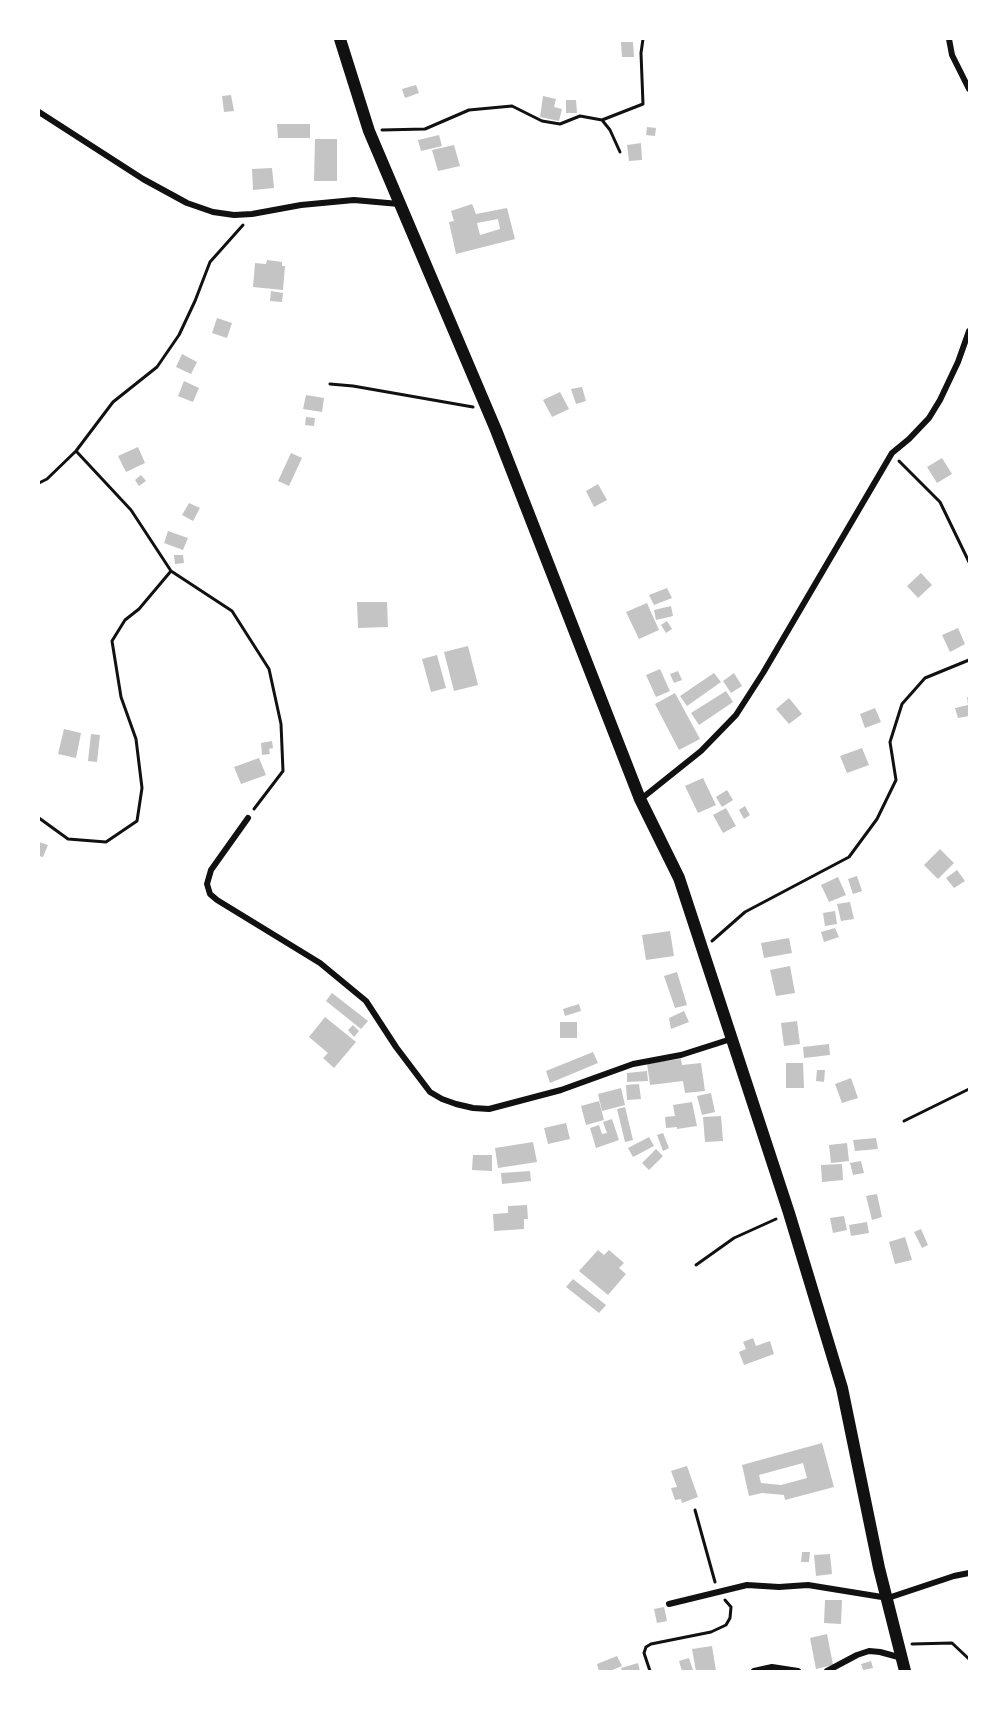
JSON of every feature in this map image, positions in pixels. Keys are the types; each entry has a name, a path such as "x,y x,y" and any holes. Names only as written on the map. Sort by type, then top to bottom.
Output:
{"main road":[{"path":"340,39 369,131 487,410 640,799 679,878 789,1214 842,1388 879,1568 905,1671"}],"street":[{"path":"949,39 952,56 969,89"},
{"path":"39,112 143,179 187,203 213,212 234,215 252,214 301,205 354,200 399,204"},
{"path":"640,799 701,751 736,715 892,453 929,418 940,400 958,362 969,331"},
{"path":"248,818 211,870 207,884 210,894 320,963 366,1001 396,1047 430,1092 442,1099 473,1108 489,1109 561,1090 633,1064 681,1055 731,1039"},
{"path":"669,1604 747,1585 808,1586 888,1599 969,1573"},
{"path":"827,1671 857,1655 869,1652 880,1652 902,1658"},
{"path":"754,1671 772,1667 798,1671"}],"path":[{"path":"369,131 425,129 468,110 512,106 542,121 560,124 580,116 602,120 643,104 641,53 643,39"},
{"path":"602,120 610,130 620,152"},
{"path":"39,483 76,451 113,402 157,367 179,335 210,262 252,214"},
{"path":"330,384 393,392 487,410"},
{"path":"76,451 130,510 171,571 232,611 269,669 281,724 283,771 248,818"},
{"path":"892,453 940,502 969,562"},
{"path":"39,818 68,838 106,842 137,821 142,788 136,739 121,697 112,641 125,620 139,609 171,571"},
{"path":"702,950 745,912 849,856 878,819 896,780 890,742 902,704 925,678 969,660"},
{"path":"904,1121 969,1089"},
{"path":"696,1265 734,1238 789,1214"},
{"path":"650,1671 644,1653 646,1647 711,1632 726,1625 730,1618 730,1607 718,1591 695,1510"},
{"path":"899,1645 942,1642 952,1644 969,1659"}],"building":[{"path":"621,42 633,42 634,57 622,57"},
{"path":"416,85 419,93 405,98 402,89"},
{"path":"231,95 234,111 224,112 222,96"},
{"path":"543,96 556,99 554,107 562,109 559,121 540,117"},
{"path":"566,100 576,100 577,113 566,113"},
{"path":"277,124 310,124 310,138 278,138"},
{"path":"647,127 656,128 655,136 646,135"},
{"path":"439,135 442,146 421,151 418,140"},
{"path":"315,139 337,139 337,181 314,181"},
{"path":"641,143 642,160 629,161 627,145"},
{"path":"454,145 460,166 438,171 432,150"},
{"path":"272,168 274,188 253,190 252,169"},
{"path":"472,204 476,214 507,208 515,239 456,254 449,222 454,221 451,211","holes":["498,219 500,229 480,235 477,223"]},
{"path":"267,260 282,262 282,266 285,266 283,290 253,287 255,263 266,264"},
{"path":"271,291 283,293 282,302 270,301"},
{"path":"217,318 232,323 227,338 212,333"},
{"path":"182,354 197,362 191,374 176,367"},
{"path":"184,381 199,388 193,402 178,396"},
{"path":"582,387 586,401 576,404 571,389"},
{"path":"560,392 569,409 552,417 543,400"},
{"path":"306,395 324,398 322,412 303,409"},
{"path":"306,417 315,418 314,426 305,425"},
{"path":"138,447 145,463 126,472 118,456"},
{"path":"291,453 302,458 289,486 278,481"},
{"path":"942,458 952,474 937,483 927,467"},
{"path":"141,475 146,481 139,486 135,480"},
{"path":"598,484 607,500 594,507 586,491"},
{"path":"189,503 200,508 193,521 182,515"},
{"path":"168,531 188,538 183,550 164,543"},
{"path":"174,555 183,555 184,563 175,564"},
{"path":"921,573 932,585 918,598 907,586"},
{"path":"667,588 672,598 654,605 649,595"},
{"path":"357,602 387,602 388,627 358,628"},
{"path":"647,603 659,630 639,639 626,612"},
{"path":"671,606 673,616 656,620 654,610"},
{"path":"667,621 672,629 666,633 661,625"},
{"path":"958,628 965,644 950,652 942,635"},
{"path":"468,646 478,685 454,691 444,652"},
{"path":"437,655 446,688 431,692 422,659"},
{"path":"660,669 670,691 656,697 646,675"},
{"path":"678,671 682,680 674,683 670,674"},
{"path":"714,673 721,682 687,706 680,696"},
{"path":"734,673 742,686 731,693 723,681"},
{"path":"726,691 733,702 699,725 691,713"},
{"path":"675,693 700,739 679,750 655,704"},
{"path":"967,697 969,697 969,716 958,718 955,708 968,705"},
{"path":"789,698 802,714 789,724 776,709"},
{"path":"875,708 881,722 865,728 860,714"},
{"path":"64,729 81,733 76,758 58,754"},
{"path":"91,734 100,735 97,762 88,761"},
{"path":"272,741 273,748 269,749 270,754 262,755 261,743"},
{"path":"862,748 869,765 847,773 840,756"},
{"path":"259,758 266,775 241,784 234,767"},
{"path":"703,778 716,805 698,813 685,786"},
{"path":"727,790 733,800 722,807 716,797"},
{"path":"745,806 750,815 744,819 739,810"},
{"path":"726,808 736,826 723,833 713,815"},
{"path":"39,842 48,845 43,857 39,856"},
{"path":"940,849 954,863 938,879 924,865"},
{"path":"957,870 965,881 954,888 946,878"},
{"path":"857,876 862,891 853,894 848,879"},
{"path":"838,877 846,895 829,902 821,885"},
{"path":"850,902 854,919 841,921 837,904"},
{"path":"835,911 837,924 825,926 823,913"},
{"path":"835,928 839,937 824,942 821,932"},
{"path":"670,931 674,956 646,960 642,935"},
{"path":"789,938 792,953 764,958 761,943"},
{"path":"790,966 795,993 776,996 770,970"},
{"path":"677,972 687,1005 675,1008 664,976"},
{"path":"332,993 368,1021 361,1029 326,1001"},
{"path":"579,1004 581,1011 565,1016 563,1009"},
{"path":"684,1011 689,1022 671,1029 669,1018"},
{"path":"325,1017 356,1042 334,1068 323,1058 328,1053 309,1037"},
{"path":"797,1021 800,1044 784,1046 781,1023"},
{"path":"560,1022 577,1022 577,1038 560,1038"},
{"path":"353,1025 359,1031 354,1037 348,1030"},
{"path":"829,1044 830,1055 804,1058 803,1047"},
{"path":"593,1052 598,1063 550,1083 546,1071"},
{"path":"681,1059 682,1065 701,1063 705,1091 685,1093 683,1081 650,1085 647,1063"},
{"path":"786,1063 803,1063 804,1088 786,1088"},
{"path":"817,1070 825,1070 824,1082 816,1081"},
{"path":"647,1071 648,1081 627,1082 627,1073"},
{"path":"851,1078 858,1098 842,1103 835,1084"},
{"path":"639,1084 641,1099 627,1100 626,1085"},
{"path":"621,1088 625,1105 602,1111 598,1094"},
{"path":"711,1093 715,1112 702,1115 697,1096"},
{"path":"599,1101 604,1120 586,1125 581,1106"},
{"path":"692,1102 697,1126 666,1128 665,1117 675,1116 673,1105"},
{"path":"625,1107 633,1140 625,1142 617,1109"},
{"path":"721,1116 723,1141 705,1142 703,1117"},
{"path":"612,1119 619,1140 596,1148 590,1128 599,1125 602,1134 607,1133 603,1122"},
{"path":"566,1123 570,1139 548,1144 544,1128"},
{"path":"663,1133 669,1148 663,1151 657,1135"},
{"path":"649,1137 654,1146 633,1157 628,1148"},
{"path":"876,1138 878,1149 855,1151 853,1140"},
{"path":"533,1142 537,1162 498,1168 495,1148"},
{"path":"847,1143 849,1161 831,1163 829,1145"},
{"path":"656,1149 663,1156 649,1170 642,1163"},
{"path":"473,1155 492,1155 492,1171 472,1170"},
{"path":"861,1161 864,1173 853,1175 850,1163"},
{"path":"842,1164 843,1180 822,1182 821,1165"},
{"path":"530,1171 531,1181 502,1184 501,1173"},
{"path":"877,1194 882,1217 872,1220 866,1196"},
{"path":"527,1205 528,1219 524,1219 524,1229 494,1231 493,1214 508,1213 508,1206"},
{"path":"844,1216 847,1230 833,1233 830,1218"},
{"path":"867,1222 869,1233 851,1236 849,1225"},
{"path":"921,1229 928,1245 922,1248 914,1232"},
{"path":"905,1237 912,1260 895,1264 889,1242"},
{"path":"598,1250 604,1255 609,1250 624,1263 619,1268 626,1274 608,1295 579,1271"},
{"path":"573,1279 606,1305 599,1313 566,1287"},
{"path":"753,1338 756,1346 770,1341 774,1354 744,1365 739,1352 746,1349 743,1342"},
{"path":"822,1443 834,1487 785,1500 784,1495 762,1493 749,1496 742,1465","holes":["803,1463 807,1478 781,1485 761,1483 759,1475"]},
{"path":"687,1466 698,1497 682,1503 681,1499 675,1500 671,1488 677,1487 671,1471"},
{"path":"802,1552 810,1552 809,1562 801,1562"},
{"path":"830,1554 832,1574 816,1576 814,1555"},
{"path":"825,1600 842,1600 841,1624 824,1623"},
{"path":"664,1607 667,1621 657,1623 654,1609"},
{"path":"827,1634 833,1665 816,1669 810,1638"},
{"path":"712,1646 716,1671 696,1671 692,1649"},
{"path":"617,1656 622,1666 610,1671 599,1671 597,1664"},
{"path":"689,1658 693,1670 682,1671 679,1661"},
{"path":"871,1661 873,1668 863,1670 861,1664"},
{"path":"638,1663 640,1671 622,1671 621,1668"}]}
